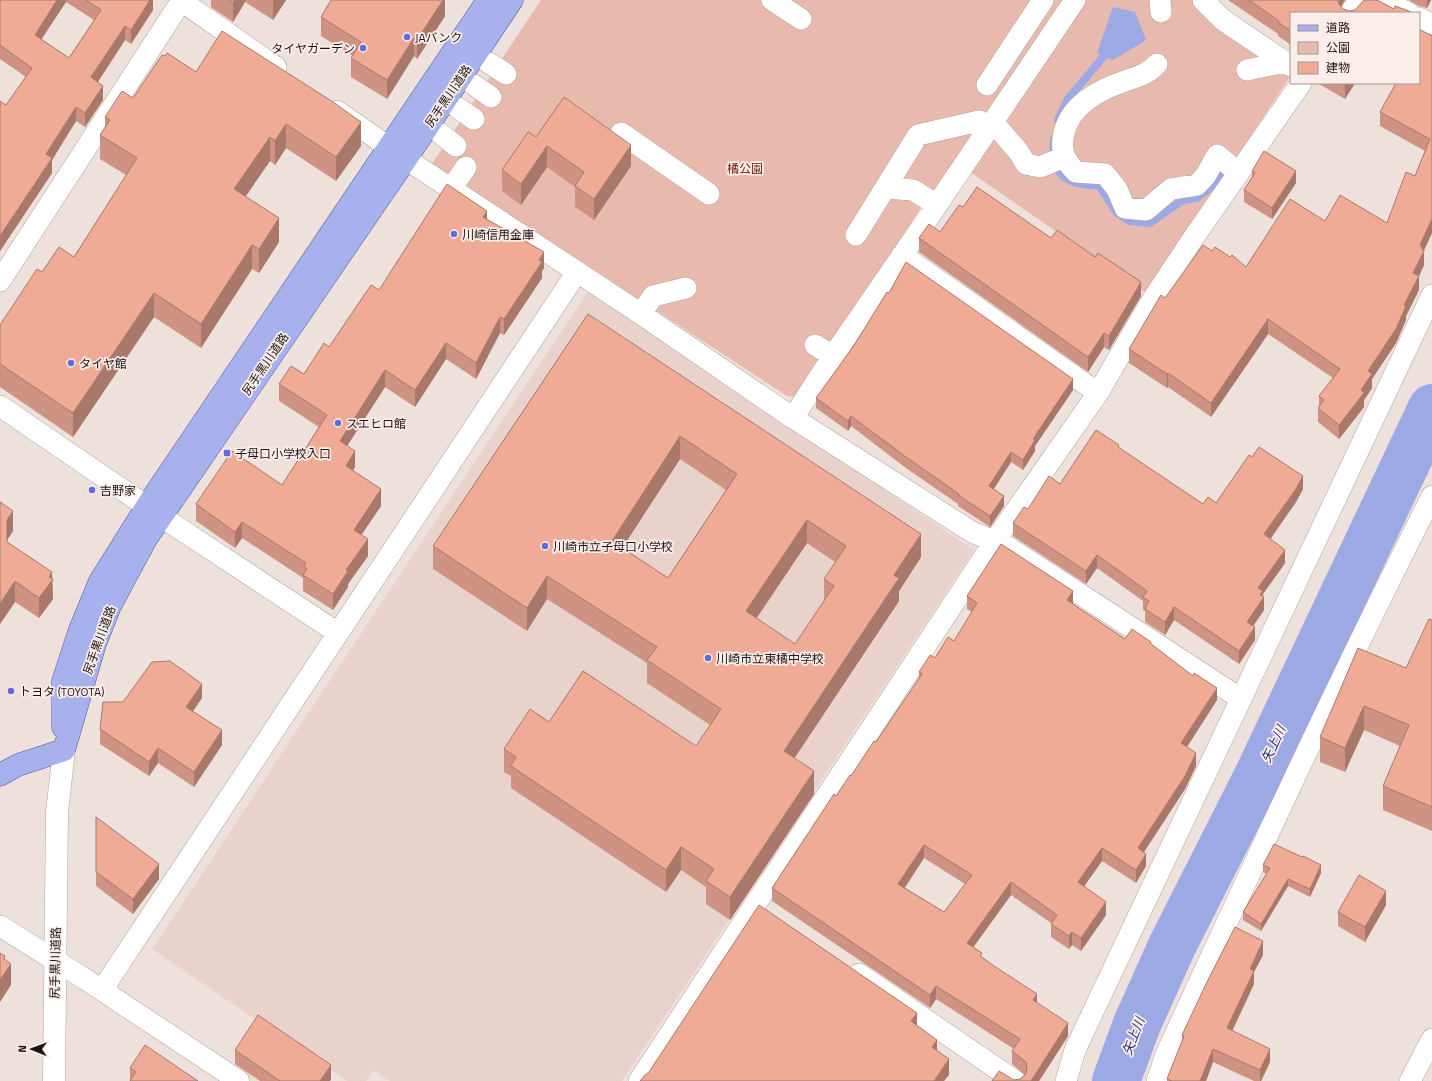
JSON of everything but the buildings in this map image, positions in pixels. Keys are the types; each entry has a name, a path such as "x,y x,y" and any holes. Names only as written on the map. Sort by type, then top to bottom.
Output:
{"main road":[{"name":"尻手黒川道路","path":"398,154 488,0"},
{"name":"尻手黒川道路","path":"64,750 63,681 79,632 100,581 155,511 398,154 512,0"},
{"path":"0,775 18,765 64,750"}],"street":[{"path":"0,281 182,0 289,77"},
{"path":"772,0 801,19"},
{"path":"1008,99 981,81 1043,0"},
{"path":"793,418 833,356 1075,0"},
{"path":"1203,0 1223,20 1288,64"},
{"path":"1351,12 1360,0"},
{"path":"1381,0 1407,12"},
{"path":"1420,18 1432,24"},
{"path":"489,63 506,74"},
{"path":"1056,161 1065,129 1074,113 1083,103 1107,88 1149,72 1157,64"},
{"path":"1247,70 1288,64"},
{"path":"639,1081 762,908 994,542 1098,393 1152,302 1301,84"},
{"path":"321,99 398,154 641,314 793,418 972,532 1008,547 1241,699"},
{"path":"856,235 918,135 979,121 991,124 1018,151 1026,164 1040,167 1056,161 1076,172 1105,174 1116,189 1125,208 1146,210 1172,190 1197,185 1206,175 1217,155 1239,173"},
{"path":"620,133 709,194"},
{"path":"451,189 466,167"},
{"path":"885,188 913,190 937,205"},
{"path":"902,255 1098,393"},
{"path":"102,990 577,272"},
{"path":"641,314 653,296 686,288"},
{"path":"1066,1081 1075,1050 1432,295"},
{"path":"815,345 833,356"},
{"path":"0,406 338,633"},
{"path":"1157,1081 1166,1052 1384,591 1432,496"},
{"name":"尻手黒川道路","path":"54,1081 57,812 64,750"},
{"path":"0,926 56,960 239,1081"},
{"path":"846,965 1015,1081"},
{"path":"1410,1081 1432,1039"}],"shaded area":[{"path":"589,290 974,550 622,1081 390,1081 373,1070 366,1081 347,1081 152,949"}],"green space":[{"name":"橘公園","path":"541,0 1210,0 1290,74 1290,77 1147,294 954,161 918,212 797,397 787,396 432,164"}],"water":[{"path":"1113,7 1135,12 1146,40 1113,60 1097,53"}],"waterway":[{"path":"1058,120 1068,99 1104,56"},
{"path":"1054,139 1054,161 1063,176 1078,183 1099,185 1117,213 1130,221 1150,223 1183,200 1197,198 1212,186 1222,171"},
{"name":"矢上川","path":"1116,1081 1137,1024 1172,946 1259,774 1432,408"}],"place":[{"name":"JAバンク","path":"407,37"},
{"name":"タイヤガーデン","path":"363,48"},
{"name":"川崎信用金庫","path":"454,234"},
{"name":"タイヤ館","path":"71,363"},
{"name":"スエヒロ館","path":"338,423"},
{"name":"子母口小学校入口","path":"227,453"},
{"name":"吉野家","path":"92,490"},
{"name":"川崎市立子母口小学校","path":"545,546"},
{"name":"川崎市立東橘中学校","path":"708,658"},
{"name":"トヨタ (TOYOTA)","path":"11,691"}]}
